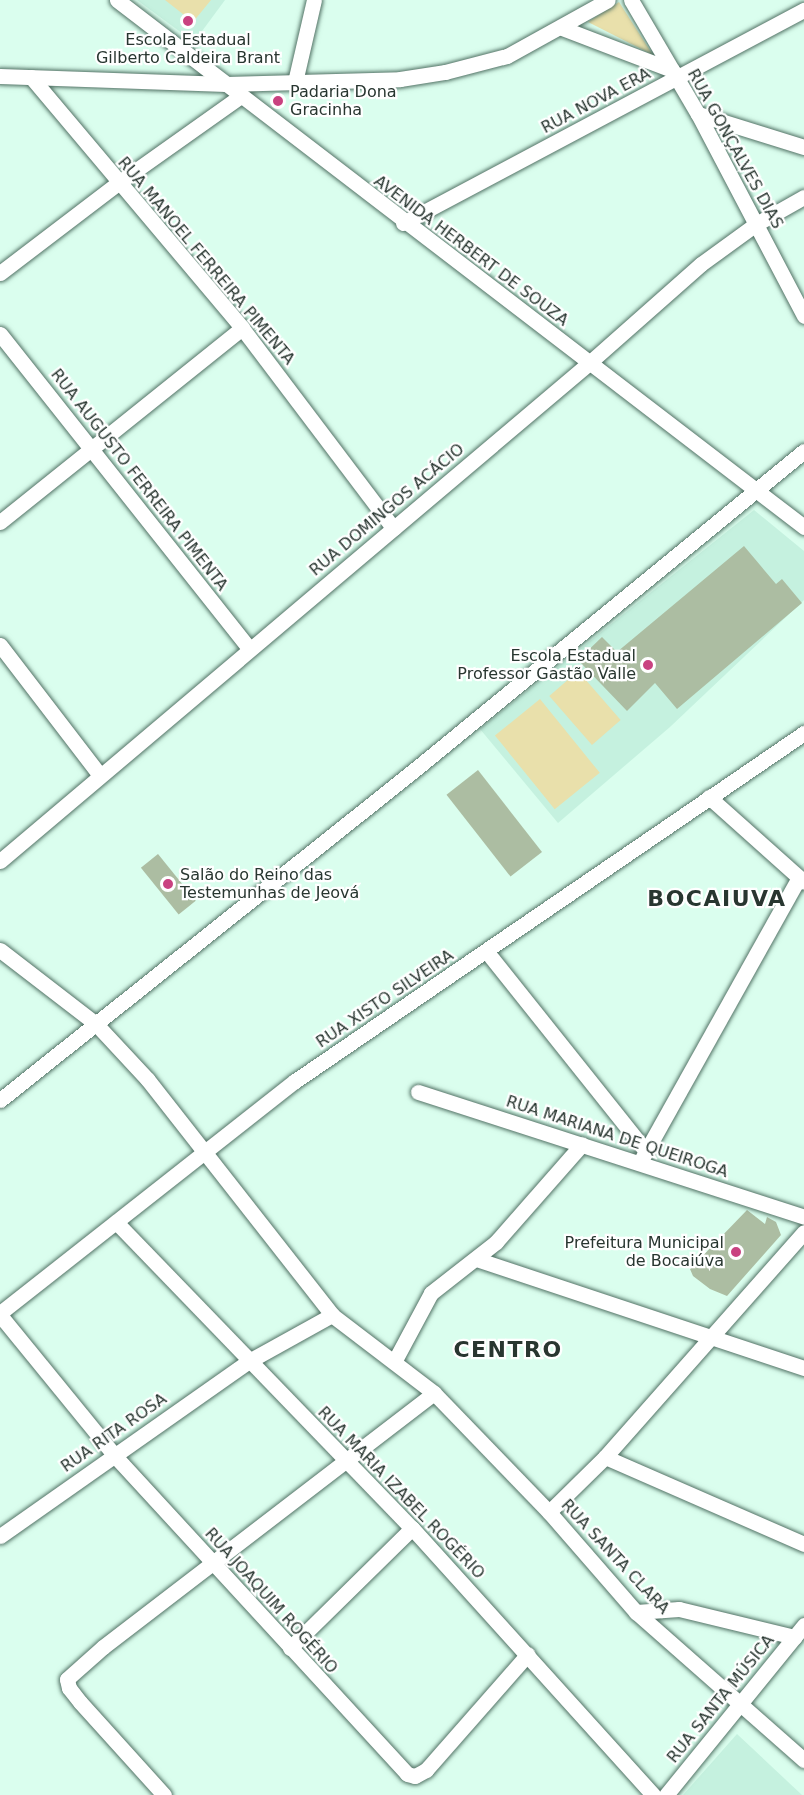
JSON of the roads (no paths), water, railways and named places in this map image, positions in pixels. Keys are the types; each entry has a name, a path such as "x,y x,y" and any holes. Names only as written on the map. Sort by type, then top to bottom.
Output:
{"street":[{"name":"AVENIDA HERBERT DE SOUZA","path":"117,0 403,223 804,527"},
{"path":"295,82 314,0"},
{"path":"0,76 226,84 400,79 445,72 507,56 562,28 608,0"},
{"name":"RUA GONÇALVES DIAS","path":"631,0 698,114 804,316"},
{"name":"RUA NOVA ERA","path":"403,223 674,75 804,10"},
{"path":"562,28 674,75"},
{"name":"RUA MANOEL FERREIRA PIMENTA","path":"31,77 117,183 242,328 393,528"},
{"path":"0,273 117,183 241,96"},
{"path":"698,114 804,147"},
{"name":"RUA DOMINGOS ACÁCIO","path":"0,861 99,774 589,363 701,264 756,224 804,197"},
{"path":"0,522 89,448 242,328"},
{"name":"RUA AUGUSTO FERREIRA PIMENTA","path":"0,334 250,649"},
{"path":"0,1100 804,452"},
{"path":"0,645 99,774"},
{"name":"RUA XISTO SILVEIRA","path":"0,1314 205,1149 295,1081 487,952 804,733"},
{"path":"487,952 643,1156 802,880 709,797"},
{"name":"RUA SANTA CLARA","path":"0,950 96,1024 205,1149 268,1236 332,1315 434,1394 549,1512 636,1612 743,1702 804,1760"},
{"name":"RUA MARIANA DE QUEIROGA","path":"418,1092 582,1144 643,1156 804,1217"},
{"path":"394,1362 431,1293 476,1259 514,1224 582,1144"},
{"name":"RUA MARIA IZABEL ROGÉRIO","path":"116,1222 412,1528 653,1795"},
{"path":"549,1512 605,1457 804,1232"},
{"path":"476,1259 804,1368"},
{"name":"RUA JOAQUIM ROGÉRIO","path":"0,1314 114,1455 392,1761 415,1776 426,1770 528,1654"},
{"name":"RUA RITA ROSA","path":"0,1536 249,1361 332,1315"},
{"path":"164,1795 69,1688 67,1679 74,1670 102,1647 434,1394"},
{"path":"605,1457 804,1544"},
{"path":"290,1648 412,1528"},
{"path":"636,1612 679,1609 799,1631"},
{"name":"RUA SANTA MÚSICA","path":"666,1795 799,1631"}],"place":[{"name":"Escola Estadual Gilberto Caldeira Brant","path":"188,21"},
{"name":"Padaria Dona Gracinha","path":"278,101"},
{"name":"Escola Estadual Professor Gastão Valle","path":"648,665"},
{"name":"Salão do Reino das Testemunhas de Jeová","path":"168,884"},
{"name":"Prefeitura Municipal de Bocaiúva","path":"736,1252"}],"district":[{"name":"BOCAIUVA","path":"717,899"},
{"name":"CENTRO","path":"508,1350"}]}
